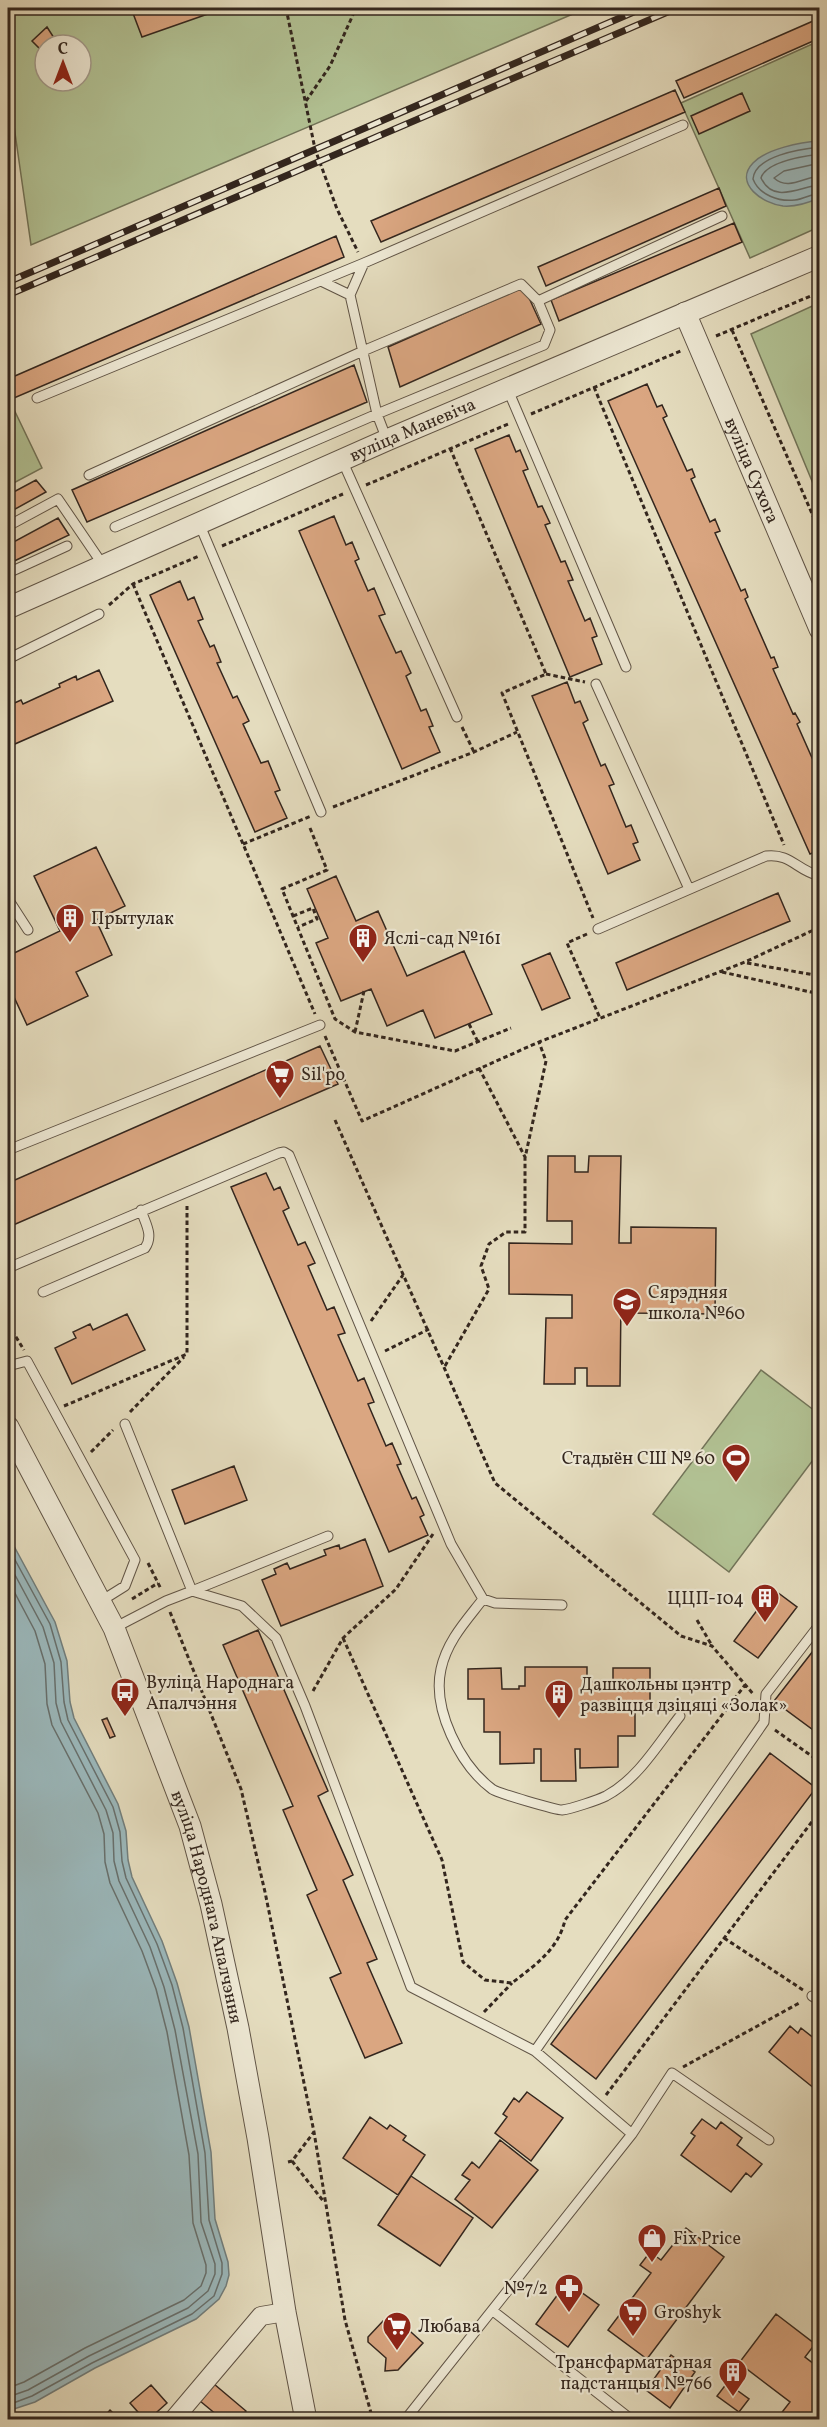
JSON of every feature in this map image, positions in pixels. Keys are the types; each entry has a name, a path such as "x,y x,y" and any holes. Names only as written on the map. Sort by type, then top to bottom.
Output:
{"street":[{"name":"вуліца Маневіча","path":"8,608 387,440 819,256"},
{"name":"вуліца Сухога","path":"685,313 819,629"},
{"name":"вуліца Народнага Апалчэння","path":"8,1427 114,1628 190,1826 211,1904 238,2028 285,2312 306,2420"},
{"path":"173,2420 261,2316 285,2312"}],"lane":[{"path":"37,398 364,263 683,125"},
{"path":"538,301 722,216"},
{"path":"364,263 350,295 377,414 387,440"},
{"path":"321,281 350,295"},
{"path":"89,475 363,351 521,284 538,301 550,330 544,345 115,527"},
{"path":"508,390 626,666"},
{"path":"342,460 457,717"},
{"path":"8,526 58,499 103,565"},
{"path":"199,523 321,812"},
{"path":"8,573 67,546"},
{"path":"8,658 99,614"},
{"path":"596,684 689,889"},
{"path":"598,929 766,856 779,854 791,860 805,873 819,876"},
{"path":"8,899 28,930"},
{"path":"8,1150 320,1025"},
{"path":"8,1268 279,1153 284,1152 289,1155 451,1544 483,1599 495,1603 562,1605"},
{"path":"43,1292 145,1248 150,1241 141,1210"},
{"path":"8,1366 27,1361 135,1560 125,1586 99,1602"},
{"path":"124,1422 192,1591"},
{"path":"114,1628 166,1601 328,1536"},
{"path":"192,1591 242,1606 276,1638 305,1706 411,1987 535,2051 632,2134"},
{"path":"483,1599 451,1640 441,1669 438,1698 465,1763 494,1791 562,1810 605,1796 635,1775 680,1716"},
{"path":"535,2051 764,1722 766,1694 819,1624"},
{"path":"405,2420 632,2134 672,2073 769,2140"},
{"path":"493,2311 632,2420"}],"path":[{"path":"286,8 315,148 337,208 364,263"},
{"path":"306,101 330,66 356,8"},
{"path":"99,614 133,584 819,292"},
{"path":"732,330 819,532"},
{"path":"594,387 791,860"},
{"path":"450,448 546,674"},
{"path":"813,518 819,515"},
{"path":"133,584 362,1121 539,1042 745,962 819,927"},
{"path":"596,684 546,674 502,693 598,929 567,943 600,1018"},
{"path":"457,717 474,752"},
{"path":"243,844 474,752 518,732"},
{"path":"310,828 327,870 282,889 335,1019 355,1032 454,1051 511,1028"},
{"path":"293,916 313,908 317,919 297,927"},
{"path":"745,962 819,976"},
{"path":"720,972 817,993 819,1006"},
{"path":"355,1032 364,991"},
{"path":"469,1024 478,1042"},
{"path":"445,1366 489,1289 481,1266 489,1244 506,1232 525,1232 525,1158 546,1061 539,1042"},
{"path":"479,1068 525,1158"},
{"path":"335,1119 495,1483 681,1636 712,1646"},
{"path":"124,1422 187,1354 187,1191"},
{"path":"363,1333 404,1274"},
{"path":"8,1324 26,1352"},
{"path":"373,1356 429,1329"},
{"path":"68,1415 62,1406 187,1354"},
{"path":"91,1452 115,1427"},
{"path":"85,1443 96,1462"},
{"path":"305,1706 343,1638 396,1589 442,1521"},
{"path":"148,1563 166,1601 241,1789 265,1892 314,2132 345,2320 373,2420"},
{"path":"132,1599 158,1583"},
{"path":"697,1620 712,1646 764,1708"},
{"path":"343,1638 442,1860 462,1962 485,1980 512,1983"},
{"path":"475,2020 512,1983 545,1957 561,1936 566,1920 745,1685"},
{"path":"764,1722 819,1762"},
{"path":"598,2106 819,1811"},
{"path":"672,2073 816,1999 724,1938"},
{"path":"314,2132 290,2161 326,2203"}],"green space":[{"path":"8,8 587,8 31,245 8,84"},
{"path":"819,41 819,227 750,258 681,103"},
{"path":"819,303 819,498 751,334"},
{"path":"8,397 42,468 8,486"},
{"name":"Стадыён СШ № 60","path":"761,1370 819,1414 819,1452 729,1572 653,1514"}],"water":[{"path":"819,141 819,198 793,206 783,206 767,201 753,192 747,178 748,171 759,158 784,147"},
{"path":"8,1535 55,1622 67,1661 70,1702 74,1718 118,1804 126,1831 132,1877 162,1941 177,1983 189,2027 211,2152 215,2219 228,2262 229,2275 219,2299 196,2319 95,2368 35,2402 8,2411"}],"building":[{"path":"131,8 225,8 142,37"},
{"path":"820,18 820,38 684,98 676,81"},
{"path":"47,27 51,33 41,33"},
{"path":"675,90 685,112 381,242 371,221"},
{"path":"742,93 750,111 699,134 691,116"},
{"path":"719,188 726,206 546,286 538,267"},
{"path":"734,223 742,242 559,321 551,300"},
{"path":"336,236 344,257 14,398 8,379"},
{"path":"524,287 541,324 400,387 388,347"},
{"path":"354,365 367,402 87,522 72,490"},
{"path":"647,384 657,407 662,405 667,416 663,418 687,471 692,469 695,477 691,479 710,522 715,519 720,531 715,533 741,591 745,589 748,597 745,599 771,658 774,657 778,667 773,669 793,714 795,713 800,722 797,724 813,760 816,759 820,766 817,768 820,772 820,850 810,854 608,401"},
{"path":"509,435 516,452 520,450 528,469 523,471 538,507 542,506 550,523 545,525 561,562 565,561 573,580 568,581 585,621 590,618 597,636 592,638 602,664 570,677 475,449"},
{"path":"36,480 46,492 8,513 8,495"},
{"path":"334,516 346,545 352,542 359,559 355,561 368,591 374,588 385,614 379,616 396,653 401,651 411,673 406,676 421,711 426,709 433,726 429,727 440,752 402,769 299,531"},
{"path":"58,518 69,535 8,564 8,539 10,544"},
{"path":"180,581 188,600 194,597 203,619 198,621 210,647 214,645 221,662 217,663 233,698 237,696 249,721 243,724 261,763 268,761 280,790 275,792 287,818 255,832 150,595"},
{"path":"99,670 113,701 8,747 8,706 21,700 23,704 60,687 59,684 76,676 77,680"},
{"path":"567,682 575,703 580,701 588,720 583,723 601,766 605,764 614,784 609,786 626,827 631,825 638,842 633,844 640,860 608,874 532,696"},
{"name":"Прытулак","path":"96,847 125,906 96,920 112,955 76,972 88,996 27,1025 8,984 8,956 60,931 34,876"},
{"name":"Яслі-сад №161","path":"336,876 356,921 378,911 407,976 464,951 492,1014 435,1038 423,1010 387,1026 371,989 341,1001 316,943 328,938 307,889"},
{"path":"778,893 790,921 627,990 616,963"},
{"path":"550,953 570,998 542,1010 522,965"},
{"path":"320,1046 338,1084 11,1226 8,1219 8,1183"},
{"path":"548,1156 575,1156 575,1172 588,1172 589,1156 621,1156 619,1243 631,1243 631,1227 716,1228 715,1314 631,1313 631,1301 621,1300 620,1386 587,1386 587,1368 575,1368 575,1384 544,1384 546,1318 572,1318 572,1295 509,1294 509,1243 572,1244 572,1221 547,1221"},
{"path":"266,1173 274,1190 280,1187 289,1208 283,1211 298,1245 305,1242 315,1263 308,1266 327,1310 334,1307 345,1333 338,1335 358,1381 364,1378 374,1402 368,1404 386,1446 392,1443 401,1464 397,1465 412,1499 416,1497 424,1515 420,1517 428,1535 389,1552 231,1187"},
{"path":"127,1314 145,1350 72,1384 55,1348 76,1338 73,1332 90,1324 93,1330"},
{"path":"234,1466 247,1500 185,1524 172,1490"},
{"path":"365,1539 383,1586 281,1626 262,1580 276,1574 274,1569 287,1563 290,1569 326,1555 324,1550 339,1545 340,1549"},
{"name":"ЦЦП-104","path":"773,1589 797,1607 758,1658 734,1641"},
{"path":"258,1630 328,1791 318,1796 353,1875 343,1880 377,1959 367,1963 402,2043 365,2058 330,1978 341,1973 307,1895 317,1890 283,1810 293,1806 223,1645"},
{"path":"820,1642 820,1735 774,1701"},
{"name":"Дашкольны цэнтр развіцця дзіцяці «Золак»","path":"525,1667 587,1667 587,1682 597,1682 597,1689 613,1689 613,1668 650,1668 650,1706 635,1706 635,1736 618,1736 618,1767 580,1768 580,1749 575,1749 576,1781 541,1781 541,1749 534,1749 534,1763 500,1764 500,1732 484,1732 484,1699 468,1699 468,1669 501,1668 502,1689 519,1689 519,1686 525,1686"},
{"path":"107,1718 115,1736 110,1738 102,1720"},
{"path":"770,1753 816,1788 596,2079 551,2044"},
{"path":"790,2026 798,2033 801,2028 820,2043 820,2093 769,2052"},
{"path":"527,2092 563,2118 531,2161 495,2133 507,2117 503,2114 514,2098 519,2102"},
{"path":"370,2117 387,2129 390,2125 406,2136 403,2140 425,2155 398,2195 343,2158"},
{"path":"702,2119 716,2129 721,2122 742,2138 737,2145 762,2164 751,2177 746,2173 731,2192 681,2155 695,2136 691,2133"},
{"path":"500,2140 538,2170 492,2228 455,2199 470,2180 462,2175 472,2162 479,2168"},
{"path":"411,2176 473,2218 440,2266 378,2225"},
{"path":"686,2228 724,2257 647,2359 608,2330 651,2273 640,2265 650,2252 661,2260"},
{"name":"№7/2","path":"567,2282 599,2305 568,2347 536,2324"},
{"path":"776,2314 815,2344 805,2357 818,2367 820,2366 820,2420 776,2420 790,2402 739,2363"},
{"name":"Любава","path":"383,2321 393,2331 401,2323 423,2343 398,2370 385,2371 386,2358 368,2342 368,2337"},
{"path":"671,2355 695,2372 670,2408 646,2390"},
{"name":"Трансфарматарная падстанцыя №766","path":"727,2383 749,2399 739,2412 717,2396"},
{"path":"214,2384 246,2411 239,2420 223,2420 200,2401"},
{"path":"151,2385 167,2403 148,2420 145,2420 130,2403"},
{"path":"110,2410 120,2420 101,2420"}],"railway":[{"path":"8,282 643,8"},
{"path":"8,295 677,8"}],"place":[{"name":"Прытулак","path":"70,944"},
{"name":"Яслі-сад №161","path":"363,964"},
{"name":"Sil'po","path":"280,1100"},
{"name":"Сярэдняя школа №60","path":"627,1328"},
{"name":"Стадыён СШ № 60","path":"736,1484"},
{"name":"ЦЦП-104","path":"765,1624"},
{"name":"Вуліца Народнага Апалчэння","path":"125,1718"},
{"name":"Дашкольны цэнтр развіцця дзіцяці «Золак»","path":"559,1720"},
{"name":"Fix Price","path":"652,2264"},
{"name":"№7/2","path":"569,2314"},
{"name":"Groshyk","path":"633,2338"},
{"name":"Любава","path":"397,2352"},
{"name":"Трансфарматарная падстанцыя №766","path":"733,2398"}]}
